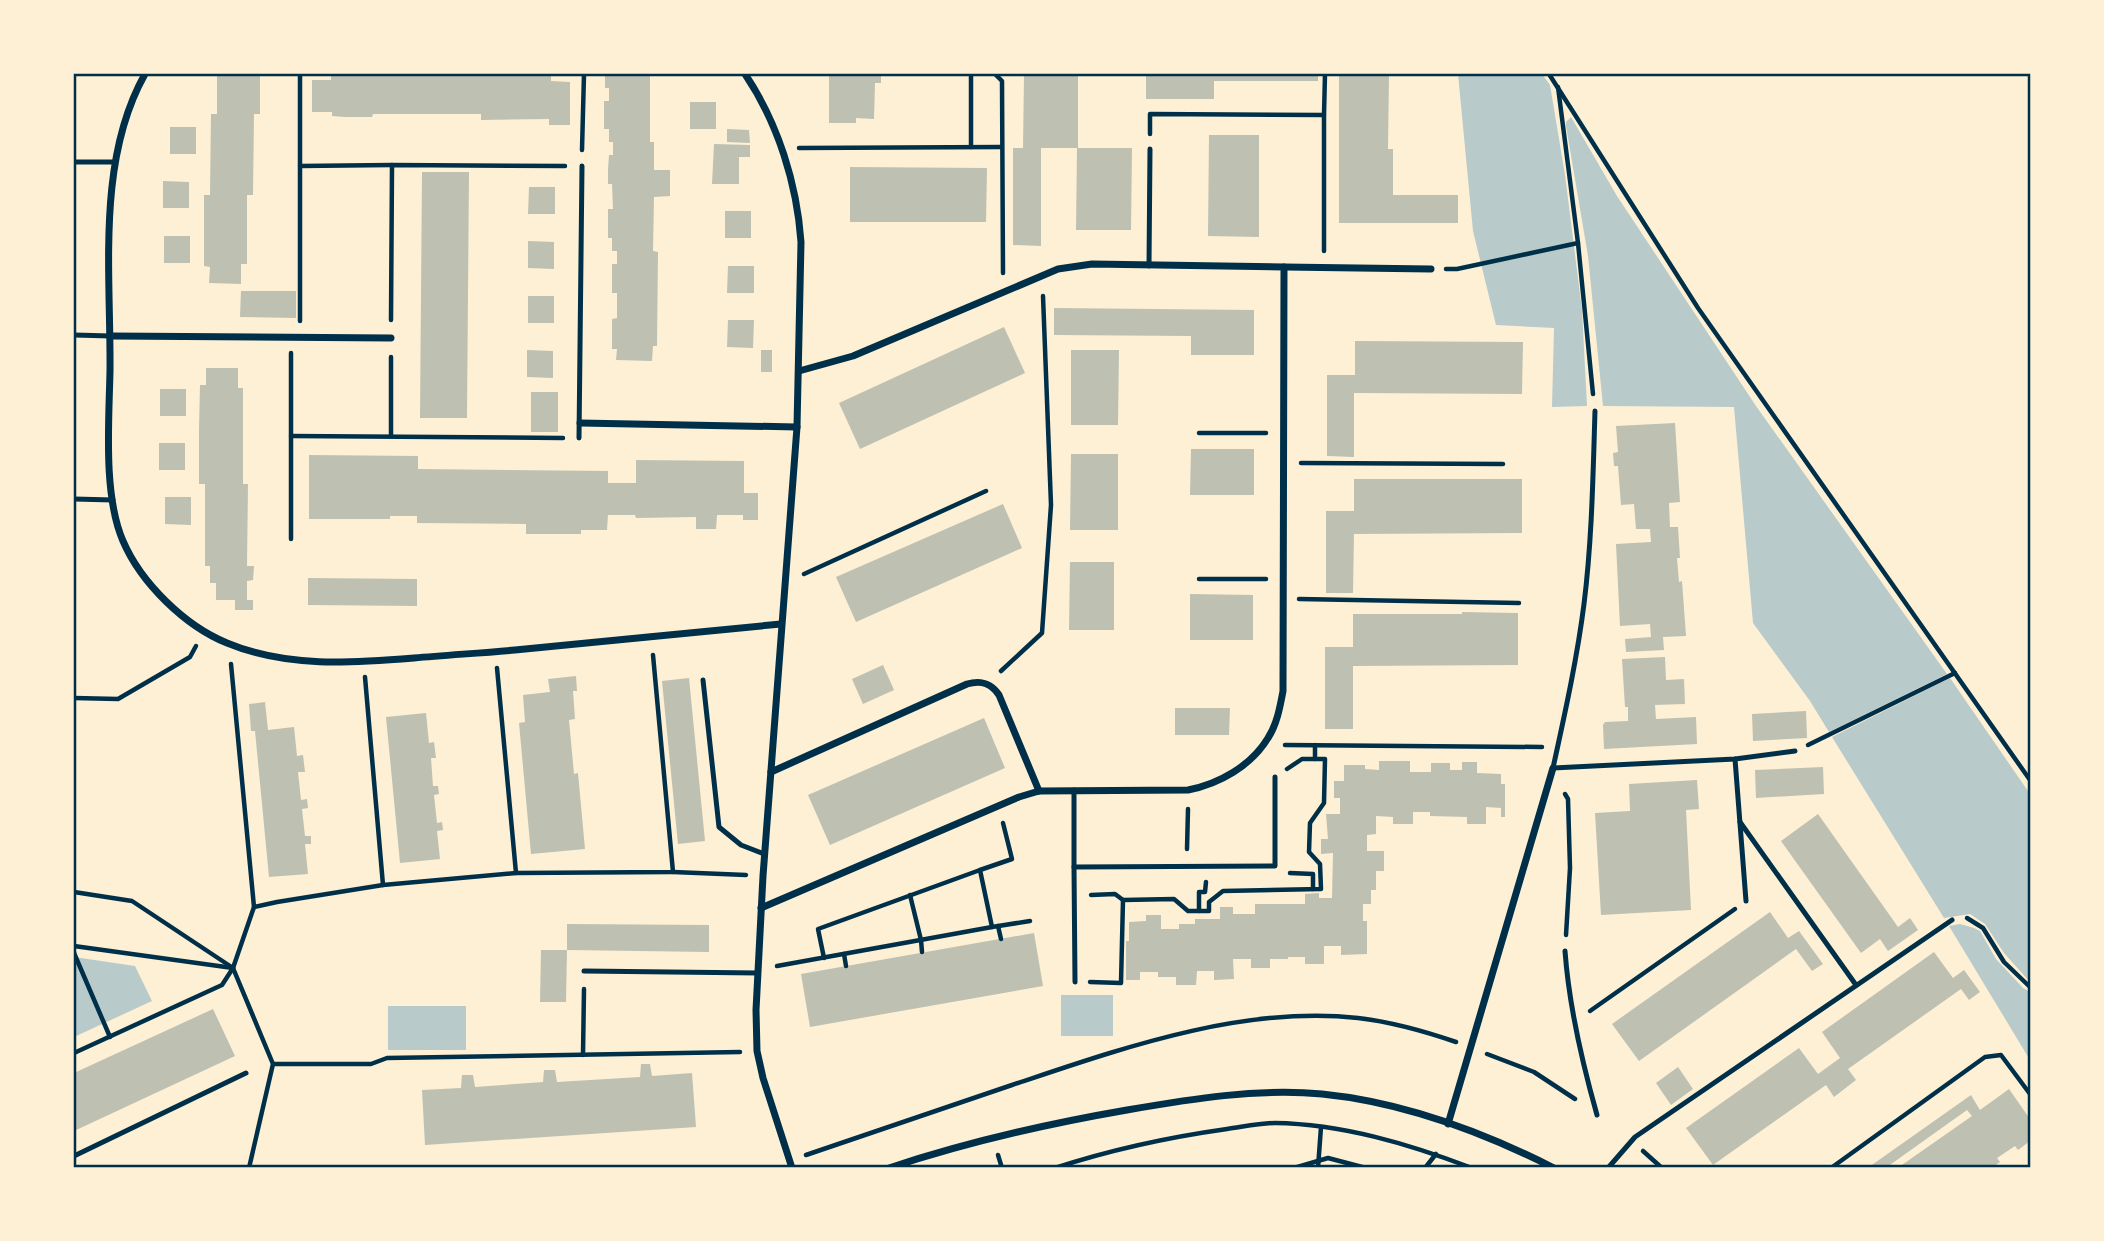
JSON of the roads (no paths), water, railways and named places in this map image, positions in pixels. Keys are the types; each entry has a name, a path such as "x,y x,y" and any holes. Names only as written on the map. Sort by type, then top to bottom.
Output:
{"street":[{"path":"145,74 129,108 115,162 110,241 109,450 113,500 122,540 145,578 159,594 203,632 229,644 289,660 325,663 495,651 781,624"},
{"path":"745,74 767,113 793,182 801,242 797,427 764,854 757,1051 763,1079 792,1167"},
{"path":"799,371 853,356 1058,270 1092,264 1432,269"},
{"path":"761,908 999,805 1039,791 1188,790 1206,786 1241,766 1268,738 1278,716 1283,691 1284,267"},
{"path":"111,335 391,338"},
{"path":"580,422 797,427"},
{"path":"771,772 967,684 977,682 988,684 999,695 1039,791"},
{"path":"1448,1124 1553,768"},
{"path":"890,1167 1048,1124 1199,1098 1286,1092 1362,1100 1448,1124 1513,1147 1554,1167"}],"lane":[{"path":"1149,266 1150,149"},
{"path":"74,162 115,162"},
{"path":"579,438 582,166"},
{"path":"74,335 111,335"},
{"path":"1595,411 1584,605 1553,768 1735,759 1795,751"},
{"path":"74,499 113,500"},
{"path":"703,680 719,827 741,845 764,854"},
{"path":"1735,759 1746,901"},
{"path":"1074,867 1275,866 1275,777"},
{"path":"1074,790 1076,982"},
{"path":"1740,822 1856,985"},
{"path":"1608,1167 1635,1137 1952,920"},
{"path":"1565,951 1575,1022 1597,1115"},
{"path":"584,971 758,969"},
{"path":"74,1156 246,1073"}]}
